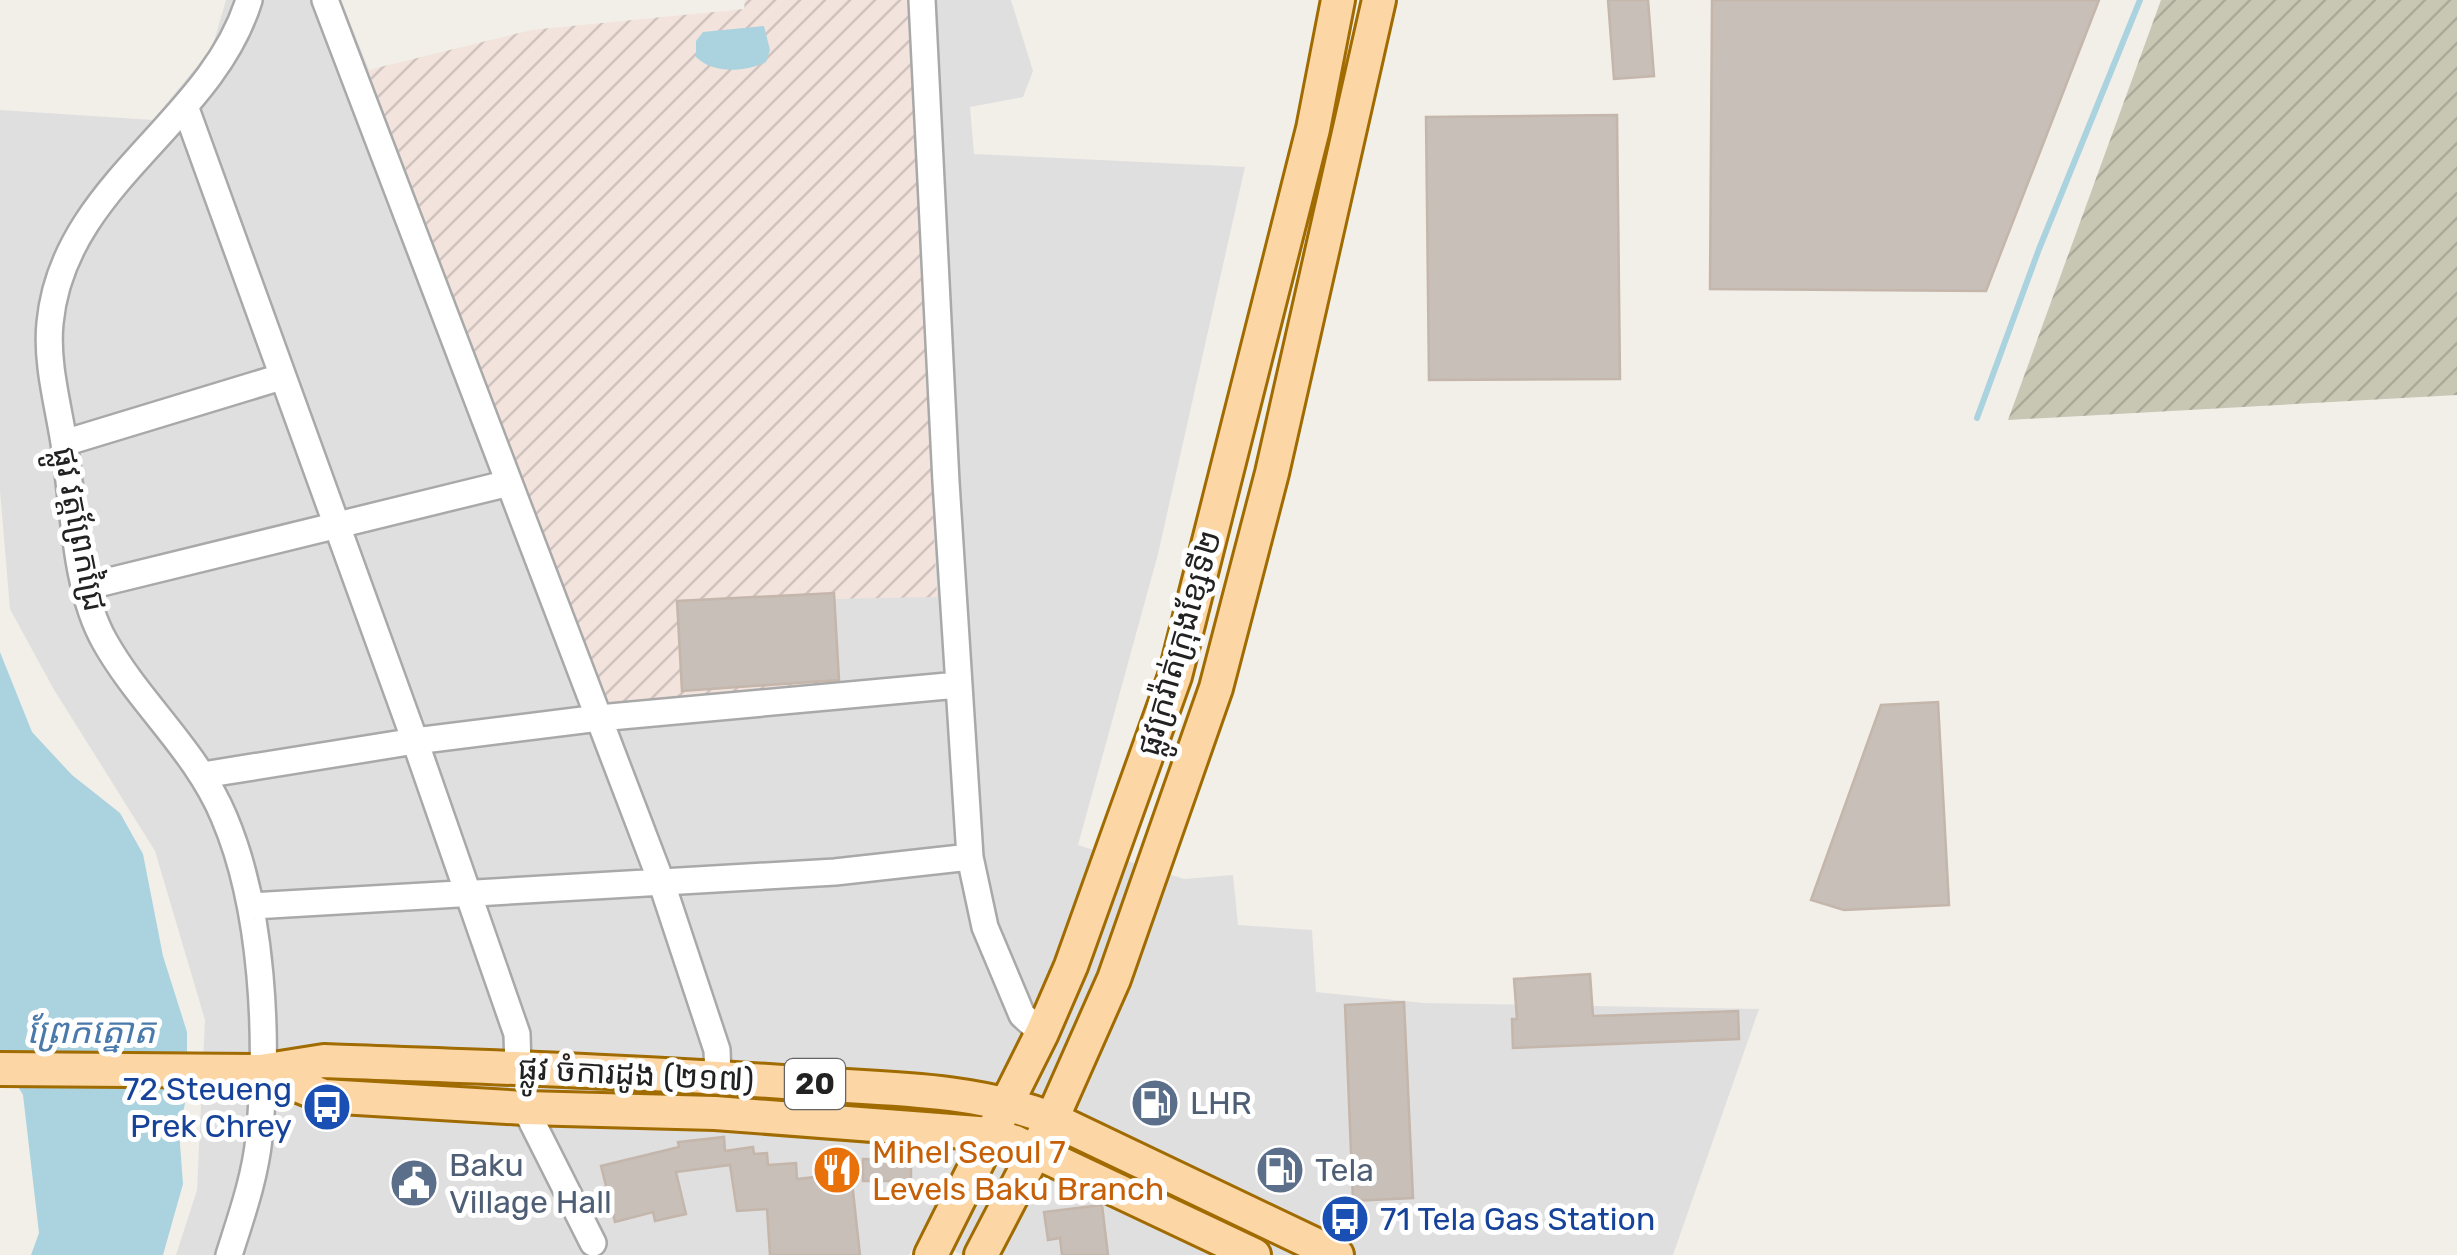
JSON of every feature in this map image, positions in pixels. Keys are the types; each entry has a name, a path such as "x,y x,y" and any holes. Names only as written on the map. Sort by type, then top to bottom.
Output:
{"main road":[{"name":"ផ្លូវក្រវ៉ាត់ក្រុងខ្សែទី២","path":"931,1255 1042,1033 1071,966 1175,676 1313,130 1338,0"},
{"name":"ផ្លូវក្រវ៉ាត់ក្រុងខ្សែទី២","path":"981,1255 1052,1118 1114,979 1216,688 1312,303 1379,0"},
{"path":"1272,296 1312,303"},
{"name":"ផ្លូវ ចំការដូង (២១៧)","path":"0,1070 261,1072 324,1061 718,1077 947,1094 1007,1103 1052,1118 1337,1255"},
{"name":"ផ្លូវ ចំការដូង (២១៧)","path":"261,1072 324,1096 524,1108 715,1113 991,1134 1254,1255"}],"street":[{"name":"ផ្លូវ វត្តព្រែកជ្រៃ","path":"228,1255 245,1205 259,1139 261,1006 252,906 239,854 203,774 128,680 102,638 85,587 52,372 50,324 59,274 78,232 150,142 185,106 241,28 250,0"},
{"path":"326,0 661,881 717,1050 718,1077"},
{"path":"922,0 970,857 985,927 1022,1015 1042,1033"},
{"path":"185,106 517,1034 518,1068"},
{"path":"64,444 281,377"},
{"path":"85,587 510,483"},
{"path":"203,774 415,740 599,718 958,686"},
{"path":"252,906 835,872 970,857"},
{"path":"524,1108 595,1251"}],"shaded area":[{"path":"226,0 341,0 369,70 826,685 820,599 937,596 909,0 1011,0 1033,71 1023,97 970,107 974,154 1245,167 1158,554 1078,845 1184,879 1233,875 1238,925 1312,930 1316,992 1424,1003 1759,1009 1673,1255 962,1255 920,1234 909,1255 176,1255 197,1190 205,1020 155,851 53,688 10,609 0,491 0,110 153,120 212,48"},
{"path":"745,0 909,0 937,597 821,599 826,686 608,704 368,70 531,30 744,9"},
{"path":"2161,0 2457,0 2457,395 2008,420"}],"water":[{"path":"764,26 770,50 766,62 730,70 703,63 696,57 696,41 703,32"},
{"name":"ព្រែកត្នោត","path":"0,652 32,732 72,775 120,813 143,854 163,956 187,1032 187,1094 179,1131 183,1184 163,1255 31,1255 39,1233 23,1095 0,1056"}],"building":[{"path":"1608,0 1648,0 1654,76 1614,79"},
{"path":"1712,0 2099,0 1986,291 1710,289"},
{"path":"1617,115 1620,379 1429,380 1426,117"},
{"path":"834,593 839,680 682,691 677,601"},
{"path":"1938,702 1949,905 1844,910 1811,900 1881,705"},
{"path":"1590,974 1593,1016 1738,1011 1739,1039 1513,1048 1512,1019 1517,1019 1514,979"},
{"path":"1404,1002 1413,1198 1353,1201 1345,1005"},
{"path":"724,1137 725,1151 753,1147 754,1154 767,1153 768,1165 796,1163 797,1179 851,1173 860,1255 770,1255 767,1209 737,1211 730,1165 676,1172 686,1214 655,1221 653,1212 615,1222 601,1166 679,1147 678,1142"},
{"path":"863,1159 911,1160 911,1181 863,1181"},
{"path":"1102,1205 1108,1255 1062,1255 1060,1238 1048,1240 1044,1212"}],"waterway":[{"path":"1977,418 2039,249 2140,0"}],"place":[{"name":"LHR","path":"1155,1103"},
{"name":"72 Steueng Prek Chrey","path":"327,1107"},
{"name":"Mihel Seoul 7 Levels Baku Branch","path":"837,1170"},
{"name":"Tela","path":"1280,1170"},
{"name":"Baku Village Hall","path":"414,1183"},
{"name":"71 Tela Gas Station","path":"1345,1219"}]}
